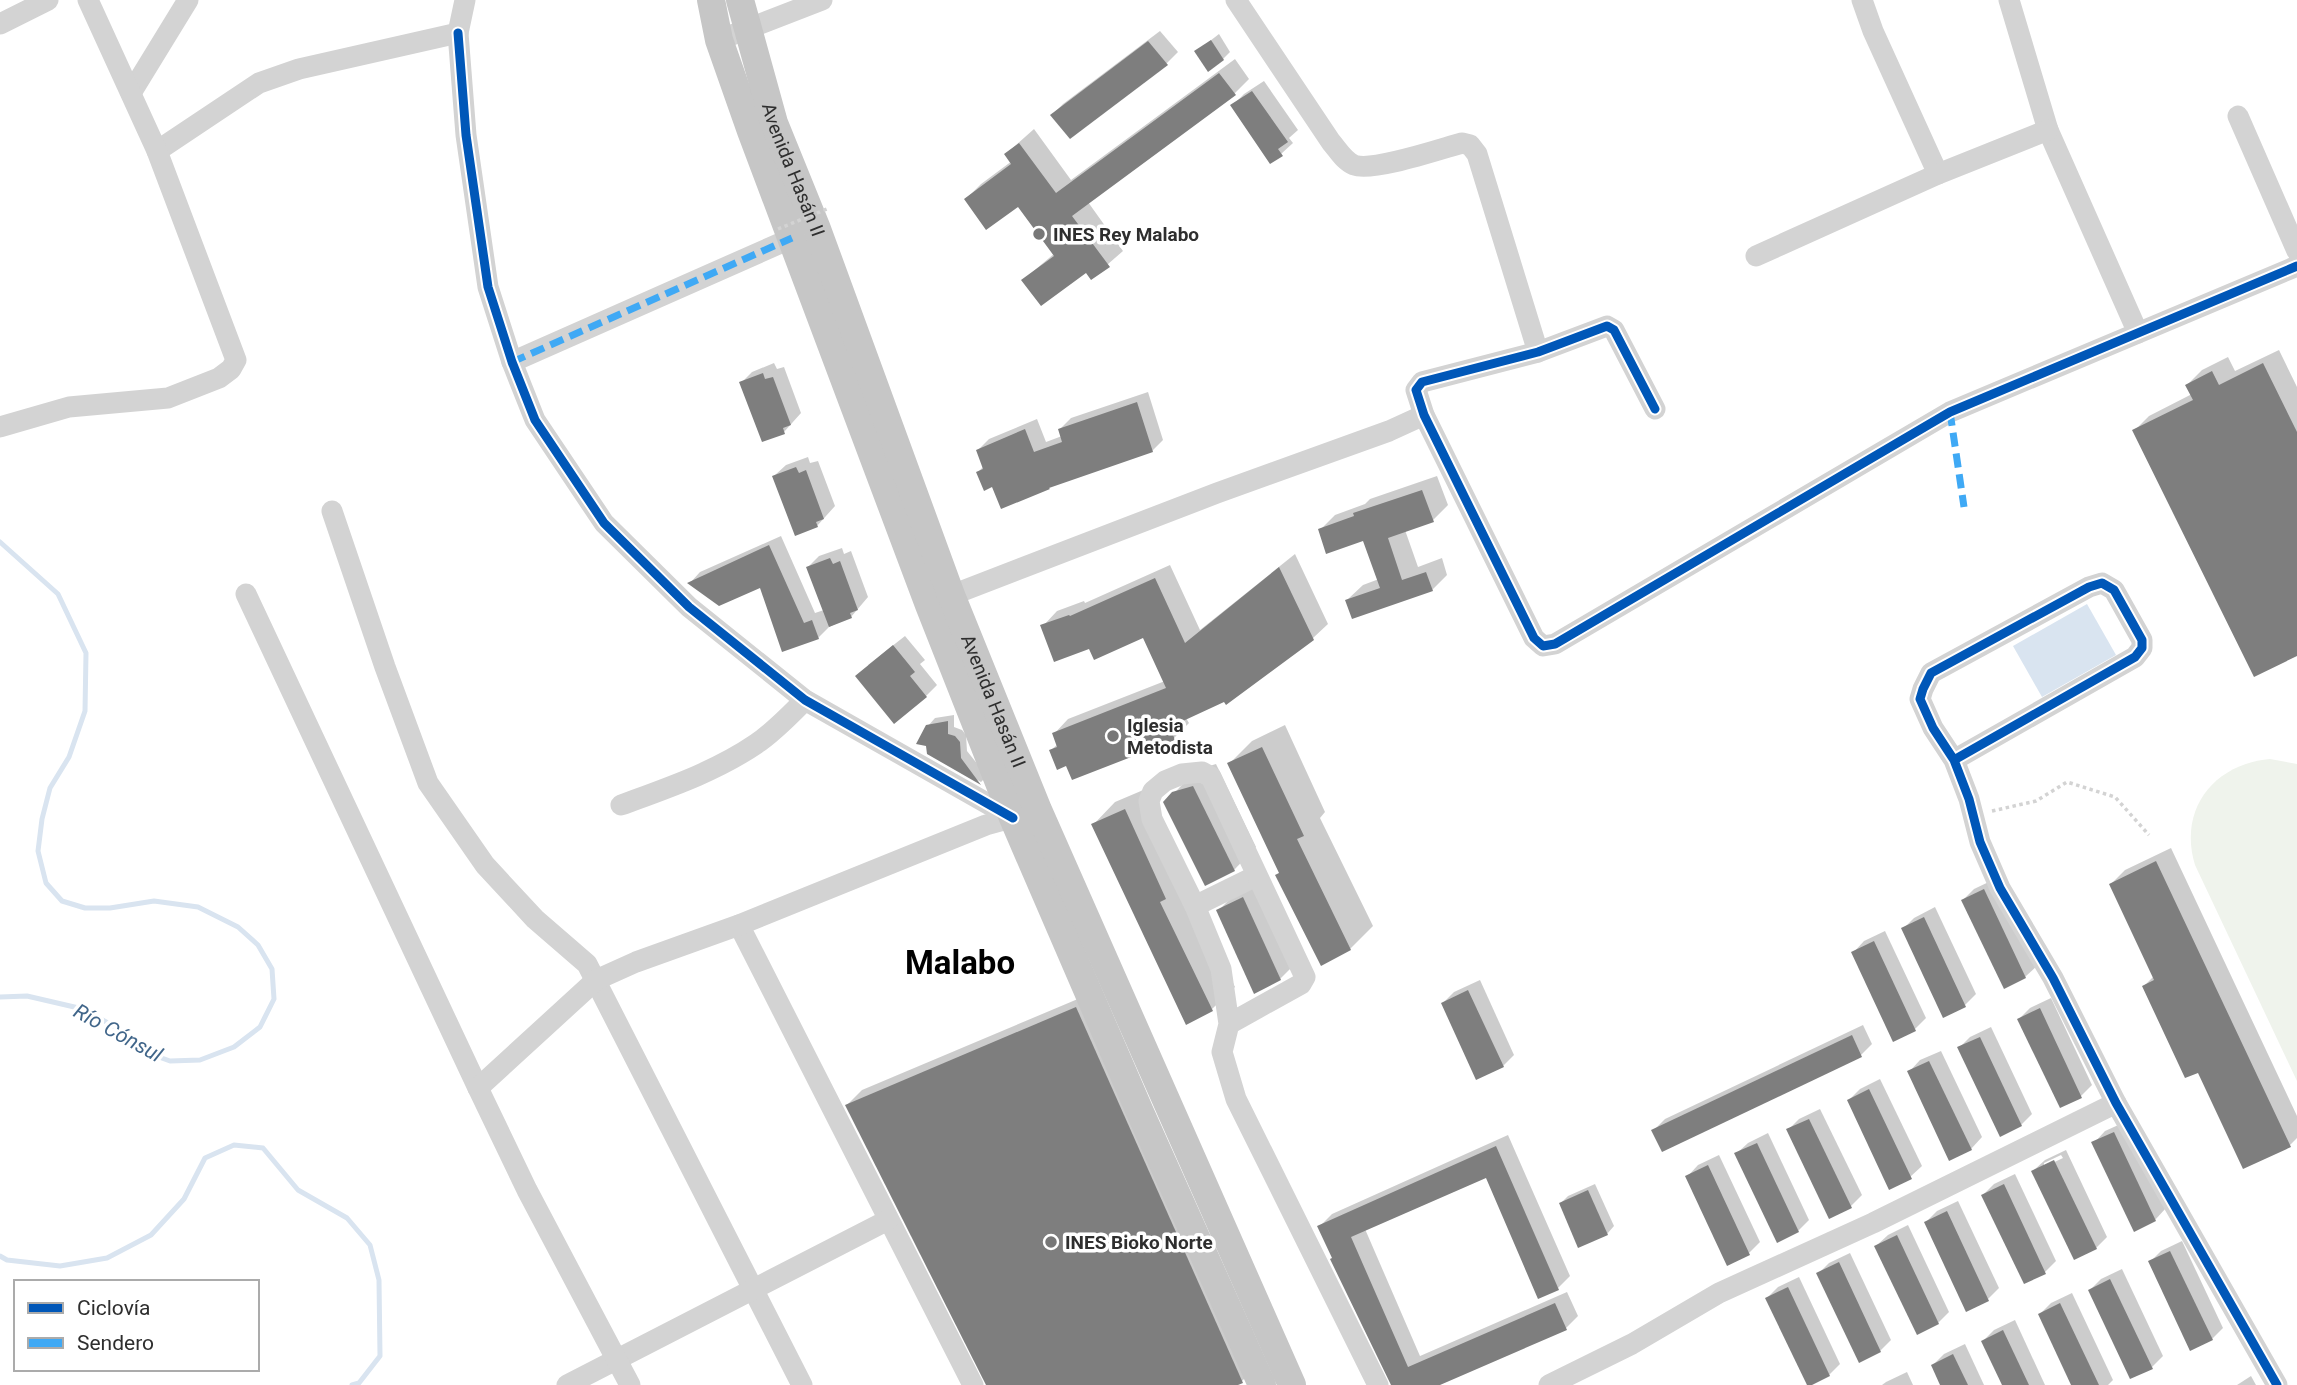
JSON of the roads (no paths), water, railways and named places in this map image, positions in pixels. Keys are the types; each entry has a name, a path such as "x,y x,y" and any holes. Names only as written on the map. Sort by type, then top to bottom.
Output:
{"main road":[{"name":"Avenida Hasán II","path":"711,0 719,40 785,234 940,600 1140,1112 1262,1385"},
{"name":"Avenida Hasán II","path":"740,0 774,122 822,242 940,600"},
{"name":"Avenida Hasán II","path":"1025,814 1292,1385"}],"street":[{"path":"0,24 48,0"},
{"path":"0,427 69,407 168,398 219,378 231,369 236,360 157,151 88,0"},
{"path":"131,93 188,0"},
{"path":"465,0 458,33 466,135 488,287 512,362 535,420 604,523 689,607 805,700 1025,814"},
{"path":"719,40 821,0"},
{"path":"1236,0 1343,158 1356,166 1380,165 1462,144 1470,145 1476,154 1538,352"},
{"path":"1861,0 1938,174"},
{"path":"2009,0 2048,130 2138,333"},
{"path":"157,151 259,83 299,69 458,33"},
{"path":"2238,116 2297,251"},
{"path":"1756,256 1938,174 2048,130"},
{"path":"512,362 785,234"},
{"path":"1655,409 1614,330 1607,326 1538,352 1422,382 1416,390 1424,415 1534,638 1543,646 1555,644 1950,412 2297,266"},
{"path":"940,600 1217,493 1389,431 1424,415"},
{"path":"332,511 428,783 485,865 535,919 587,964 802,1385"},
{"path":"1954,760 2135,657 2142,648 2142,640 2114,590 2102,583 2089,587 1931,673 1920,699 1933,728 1954,760 1980,842 2000,888 2053,978 2116,1103 2277,1385"},
{"path":"246,594 527,1190 630,1385"},
{"path":"621,805 726,762 757,744 805,700"},
{"path":"1229,1024 1301,984 1304,977 1302,967 1256,876 1211,777 1202,772 1182,774 1165,781 1153,791 1149,800 1152,819 1195,906 1221,969 1229,1024 1222,1052 1236,1099 1378,1385"},
{"path":"478,1088 596,980 986,825 1025,814"},
{"path":"1195,906 1256,876"},
{"path":"739,925 973,1385"},
{"path":"1549,1385 1632,1344 1719,1293 1872,1223 2116,1103"},
{"path":"566,1385 888,1220"}],"waterway":[{"name":"Río Cónsul","path":"0,542 58,594 86,653 85,711 69,757 50,788 42,819 38,851 46,883 62,901 85,908 110,908 154,901 198,907 238,927 258,945 272,969 274,999 260,1027 234,1047 200,1060 170,1061 148,1053 124,1032 83,1009 27,996 0,997"},
{"name":"Río Cónsul","path":"0,1256 7,1260 60,1266 107,1258 151,1235 184,1199 205,1158 234,1145 263,1148 298,1190 347,1218 370,1245 379,1280 380,1356 359,1383 352,1385"}],"place":[{"name":"INES Rey Malabo","path":"1039,234"},
{"name":"Iglesia Metodista","path":"1113,736"},
{"name":"INES Bioko Norte","path":"1051,1242"}],"district":[{"name":"Malabo","path":"960,962"}]}
